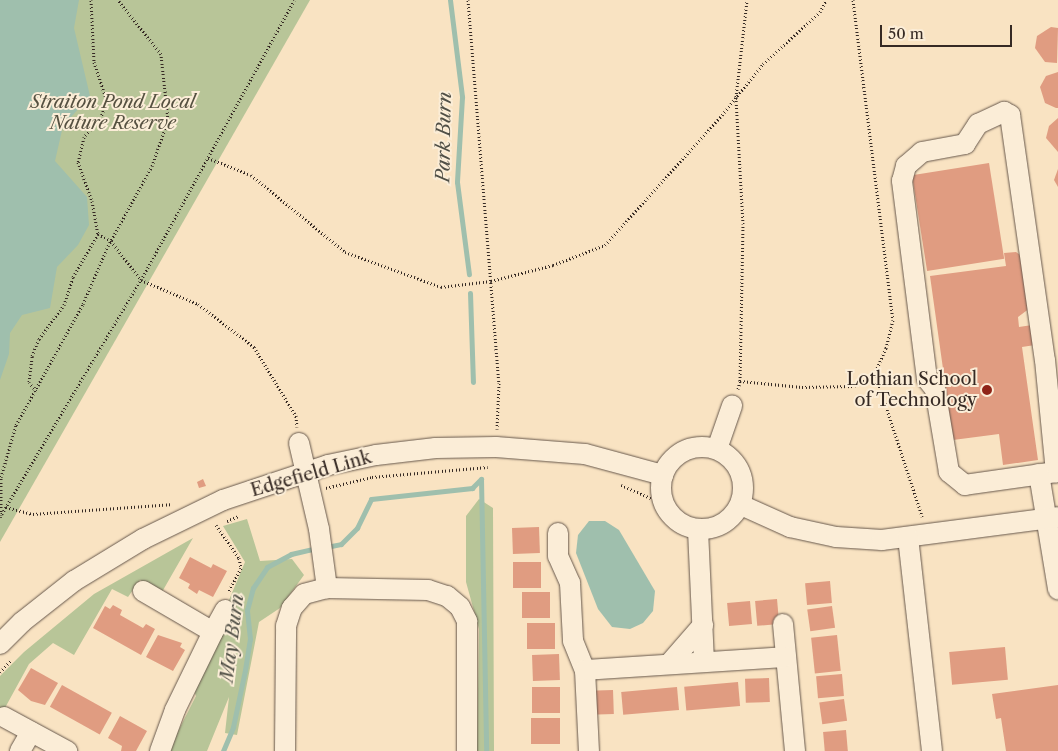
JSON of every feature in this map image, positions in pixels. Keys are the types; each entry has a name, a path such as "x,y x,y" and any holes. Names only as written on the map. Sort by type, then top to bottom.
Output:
{"street":[{"path":"1004,112 1010,115 1045,360 1056,472 1039,474 965,485 949,472 935,389 928,379 902,181 906,166 922,152 965,144 978,124 1004,112"},
{"path":"717,449 732,406"},
{"path":"299,443 319,528 327,588"},
{"name":"Edgefield Link","path":"0,644 22,622 74,581 122,550 192,514 306,471 376,455 436,448 496,447 585,454 663,475"},
{"path":"704,447 717,449 738,466 744,492 741,505 723,524 698,530 682,524 670,514 661,495 663,475 669,463 685,451 704,447"},
{"path":"1039,474 1052,518 1052,537 1058,589"},
{"path":"741,505 790,527 836,537 882,540 1052,518"},
{"path":"698,530 704,662"},
{"path":"558,533 558,556 570,583 573,641 585,670 589,751"},
{"path":"908,537 932,751"},
{"path":"285,751 286,626 292,608 304,594 327,588 428,590 447,596 460,607 467,621 467,751"},
{"path":"143,591 213,632"},
{"path":"160,751 182,693 225,610"},
{"path":"782,624 795,751"},
{"path":"669,664 703,625"},
{"path":"585,670 786,657"},
{"path":"4,717 67,751"},
{"path":"20,751 31,732"}],"path":[{"path":"36,390 29,382 32,356 39,338 64,305 72,277 98,234 92,201 78,162 84,137 100,119 107,100 94,62 91,0"},
{"path":"0,516 1,477 16,425 83,304 111,241 152,166 168,120 161,54 118,0"},
{"path":"0,516 141,280 294,0"},
{"path":"468,0 499,383 496,447"},
{"path":"732,406 740,380 743,224 736,97 747,0"},
{"path":"208,158 251,175 345,252 441,287 491,281 553,265 604,245 763,64 820,12 826,0"},
{"path":"740,380 802,387 854,386 875,373 886,348 892,320 852,0"},
{"path":"98,234 111,241 141,280 198,304 254,347 296,416 299,443"},
{"path":"875,373 928,534"},
{"path":"6,507 33,514 185,503 192,514"},
{"path":"216,525 239,558 241,568 225,598 225,610"}],"green space":[{"name":"Straiton Pond Local Nature Reserve","path":"0,0 310,0 0,542"},
{"path":"479,499 493,508 494,751 477,751 479,629 466,582 466,516"},
{"path":"247,519 260,561 292,559 304,575 280,608 259,622 237,735 225,733 229,697 207,751 168,751 196,696 193,688 233,614 229,600 245,562 223,526"},
{"path":"193,538 162,592 140,580 128,597 112,589 74,655 53,643 29,664 0,717 0,676 24,652 94,594"}],"shaded area":[{"path":"0,0 79,0 74,28 90,96 63,126 55,161 87,197 89,225 78,245 57,267 50,308 22,315 10,333 9,354 0,380"},
{"path":"589,521 605,521 619,530 655,591 653,611 643,623 630,629 612,627 598,609 576,553 578,535"}],"building":[{"path":"1051,27 1058,28 1057,63 1045,62 1035,48 1037,36"},
{"path":"1058,72 1058,108 1056,108 1045,103 1040,87 1046,76"},
{"path":"1058,118 1058,152 1046,138 1049,126"},
{"path":"989,163 1004,259 927,271 912,175"},
{"path":"1058,169 1058,187 1054,180"},
{"name":"Lothian School of Technology","path":"1016,252 1023,257 1030,308 1018,317 1019,327 1032,325 1035,345 1022,347 1038,460 1003,465 999,434 953,440 930,276 1006,266 1004,253"},
{"path":"203,479 206,486 199,488 197,482"},
{"path":"539,527 540,553 513,554 512,528"},
{"path":"190,557 211,568 213,564 227,571 213,597 199,590 197,594 188,588 190,584 179,578"},
{"path":"513,562 541,562 541,588 513,588"},
{"path":"830,581 832,603 807,605 805,583"},
{"path":"522,592 550,592 550,618 522,618"},
{"path":"777,599 779,624 757,626 755,601"},
{"path":"750,601 752,624 729,626 727,603"},
{"path":"113,605 122,610 120,615 143,628 146,624 155,629 141,655 93,628 105,606 110,609"},
{"path":"832,606 835,628 810,631 807,609"},
{"path":"527,623 555,623 555,649 527,649"},
{"path":"158,635 182,643 180,647 185,650 173,671 146,657"},
{"path":"837,635 841,671 815,674 811,638"},
{"path":"1005,647 1008,680 952,685 949,652"},
{"path":"559,654 560,680 533,681 532,655"},
{"path":"31,668 58,683 45,705 31,701 18,690"},
{"path":"842,674 844,696 818,698 816,676"},
{"path":"769,678 770,702 746,703 745,679"},
{"path":"738,682 740,706 686,711 684,687"},
{"path":"62,685 112,713 100,734 50,707"},
{"path":"1058,685 1058,751 1006,751 1001,718 996,719 992,694"},
{"path":"532,687 560,687 560,713 532,713"},
{"path":"677,687 679,710 623,715 621,692"},
{"path":"613,690 614,714 590,715 589,691"},
{"path":"844,699 847,721 822,724 819,702"},
{"path":"120,716 147,731 136,751 121,751 122,746 108,738"},
{"path":"531,718 560,718 560,744 531,744"},
{"path":"846,730 848,751 825,751 823,732"}],"waterway":[{"name":"Park Burn","path":"450,0 462,97 457,182 469,274"},
{"name":"Park Burn","path":"470,293 473,382"},
{"path":"481,479 486,751"},
{"name":"May Burn","path":"326,547 341,544 357,528 371,499 472,488 481,479"},
{"name":"May Burn","path":"223,751 233,727 245,670 250,639 247,610 253,588 267,567 291,554 317,548"}],"place":[{"name":"Lothian School of Technology","path":"987,390"}]}
